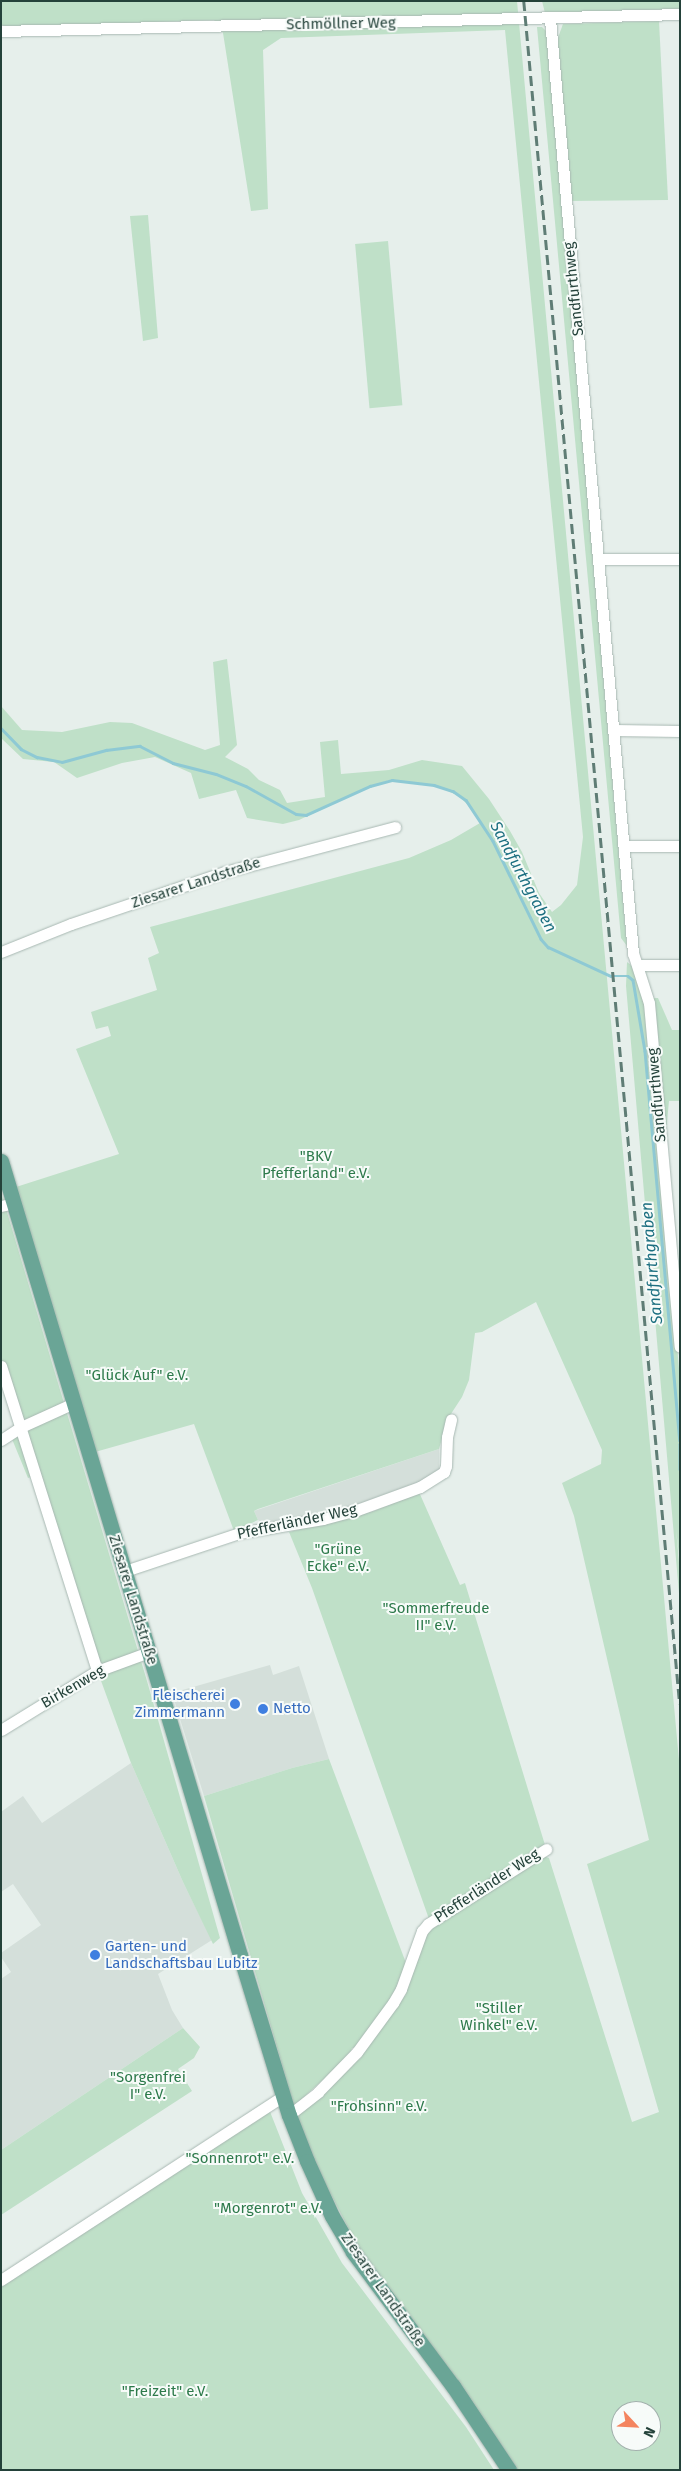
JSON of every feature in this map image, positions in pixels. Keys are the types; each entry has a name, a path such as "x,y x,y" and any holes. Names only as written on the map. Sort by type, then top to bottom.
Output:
{"main road":[{"name":"Ziesarer Landstraße","path":"1,1161 8,1205 74,1403 289,2115 316,2182 353,2252 453,2386 509,2470"}],"street":[{"name":"Schmöllner Weg","path":"1,31 550,19 680,14"},
{"name":"Sandfurthweg","path":"550,19 625,846 633,953 649,1003 680,1347"},
{"path":"598,559 680,559"},
{"path":"614,730 680,731"},
{"name":"Ziesarer Landstraße","path":"1,952 71,924 225,872 395,827"},
{"path":"625,846 680,846"},
{"path":"638,965 680,965"},
{"path":"1,1366 97,1671"},
{"path":"1,1440 21,1428 74,1403"},
{"name":"Pfefferländer Weg","path":"124,1571 239,1533 314,1521 357,1510 420,1486 444,1472 446,1437 451,1419"},
{"name":"Birkenweg","path":"1,1730 97,1671 149,1652"},
{"name":"Pfefferländer Weg","path":"289,2115 318,2092 357,2052 393,2003 401,1989 422,1931 428,1924 546,1849"},
{"path":"1,2280 283,2096"}],"shaded area":[{"path":"439,1449 439,1470 435,1476 336,1512 267,1526 258,1520 254,1511"},
{"path":"270,1665 273,1675 299,1666 329,1759 292,1768 204,1796 172,1693"},
{"name":"Garten- und Landschaftsbau Lubitz","path":"131,1763 183,1882 212,1940 158,1974 172,2010 183,2028 1,2150 1,1979 11,1972 1,1957 1,1953 41,1925 13,1884 1,1892 1,1812 23,1796 42,1823"}],"green space":[{"path":"1,1 517,1 680,1771 680,2470 517,2470 473,2402 382,2281 355,2241 322,2177 297,2116 355,2057 358,2060 361,2058 359,2052 402,1996 405,1996 426,1930 540,1855 549,1858 632,2122 659,2112 587,1864 649,1840 574,1516 562,1483 601,1464 602,1450 536,1302 482,1332 475,1333 469,1380 462,1397 447,1420 439,1449 258,1509 254,1511 258,1520 234,1531 194,1424 95,1452 16,1187 119,1154 76,1049 111,1036 108,1026 96,1029 91,1012 157,990 148,958 159,953 150,927 409,858 451,840 480,823 473,810 459,796 435,785 390,780 374,785 299,820 283,824 247,818 236,790 199,799 191,773 155,757 122,763 77,778 54,762 23,759 1,738 1,706 22,730 62,732 110,722 132,723 205,750 220,745 213,662 227,659 237,745 225,757 248,769 259,780 280,790 287,803 325,797 320,742 338,740 341,774 389,770 422,760 462,766 489,799 510,831 522,852 539,893 552,912 561,905 577,885 583,837 505,30 281,38 263,50 268,209 251,211 223,33 214,20 5,27 1,24"},
{"path":"542,1 680,1 680,9 545,13"},
{"path":"659,21 668,200 570,201 555,46 563,24"},
{"path":"537,27 542,27 547,32 627,946 621,938"},
{"path":"148,215 158,338 143,341 130,216"},
{"path":"388,241 402,405 370,408 355,244"},
{"path":"627,962 636,969 645,1000 680,1379 680,1564 676,1529 680,1573 680,1605 626,986"},
{"path":"650,998 658,998 672,1030 680,1030 680,1101 669,1101 665,1143"},
{"path":"1,1192 147,1681 220,1938 213,1944 183,1882 131,1763 100,1678 38,1475 28,1478 12,1439 24,1432 1,1360"},
{"path":"419,1492 460,1585 465,1583 545,1845 429,1919 312,1588 289,1532 374,1511"},
{"path":"329,1759 406,1963 391,2001 358,2047 352,2048 349,2056 294,2106 204,1796 292,1768"},
{"name":"\"Sorgenfrei I\" e.V.","path":"183,2028 200,2047 194,2058 178,2069 192,2091 1,2215 1,2150"},
{"path":"269,2109 302,2193 342,2263 466,2427 494,2470 1,2470 1,2284"}],"waterway":[{"name":"Sandfurthgraben","path":"1,728 21,749 37,757 62,762 106,750 140,746 173,763 216,774 246,786 296,814 306,815 370,786 392,780 434,785 453,791 466,800 493,841 541,939 548,947 611,976 628,976 633,980 645,1051 680,1440"},
{"name":"Sandfurthgraben","path":"680,1444 680,1469"}],"railway":[{"path":"524,1 680,1704"}],"place":[{"name":"Fleischerei Zimmermann","path":"235,1704"},
{"name":"Netto","path":"263,1709"},
{"name":"Garten- und Landschaftsbau Lubitz","path":"95,1955"}],"park label":[{"name":"\"BKV Pfefferland\" e.V.","path":"316,1164"},
{"name":"\"Glück Auf\" e.V.","path":"137,1376"},
{"name":"\"Grüne Ecke\" e.V.","path":"338,1558"},
{"name":"\"Sommerfreude II\" e.V.","path":"436,1616"},
{"name":"\"Stiller Winkel\" e.V.","path":"499,2016"},
{"name":"\"Frohsinn\" e.V.","path":"379,2107"},
{"name":"\"Sonnenrot\" e.V.","path":"240,2159"},
{"name":"\"Morgenrot\" e.V.","path":"268,2209"},
{"name":"\"Freizeit\" e.V.","path":"165,2392"}]}
